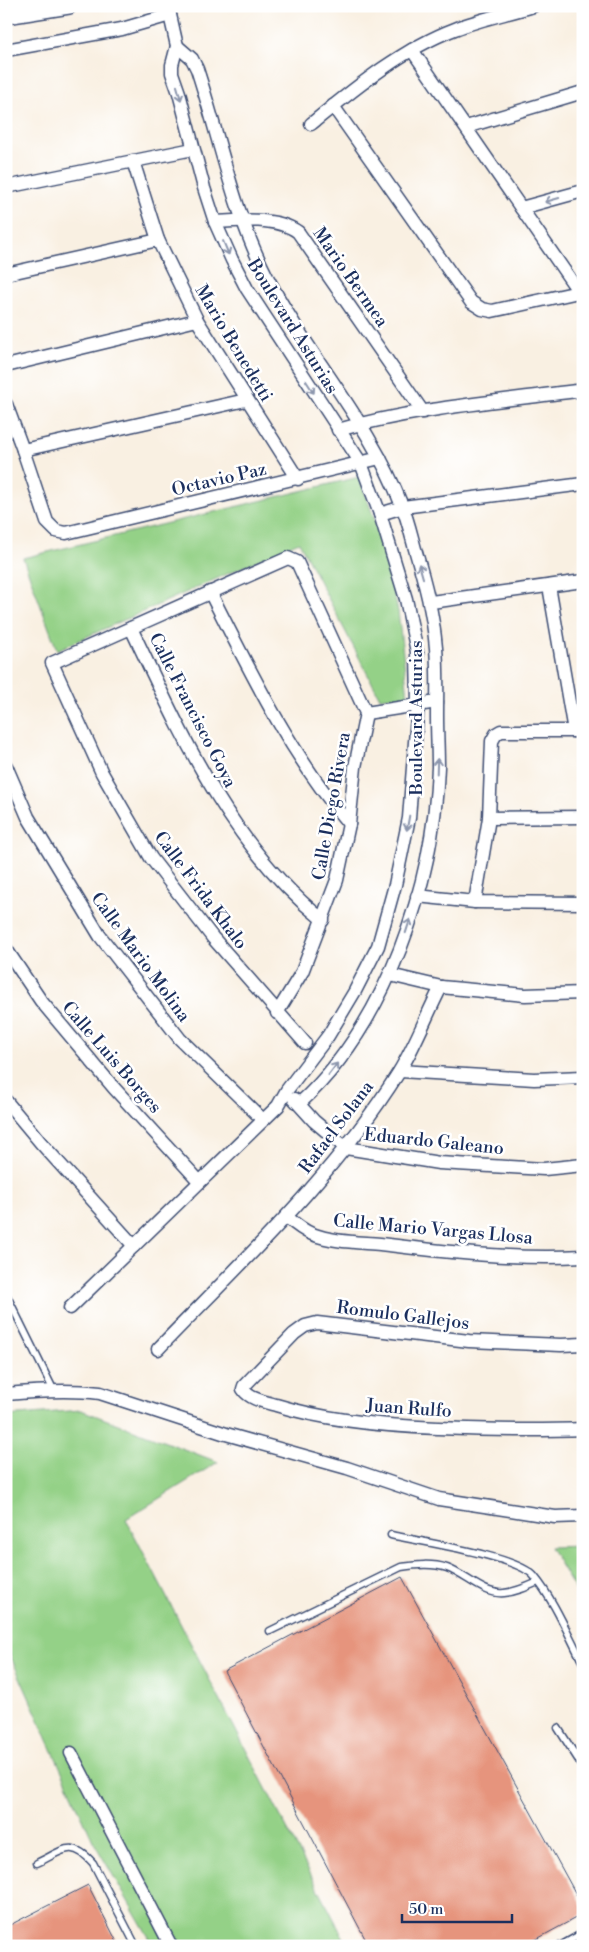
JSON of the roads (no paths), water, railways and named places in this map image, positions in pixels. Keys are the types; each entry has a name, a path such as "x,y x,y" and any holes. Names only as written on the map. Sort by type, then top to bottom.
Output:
{"street":[{"path":"6,16 69,6"},
{"path":"311,124 333,106 412,50 454,29 533,6"},
{"path":"6,50 122,29 169,11"},
{"name":"Boulevard Asturias","path":"70,1308 278,1106 287,1090 328,1036 355,991 378,946 395,885 409,818 418,704 417,652 406,599 380,514 360,463 248,289 232,260 215,222 172,73 177,46 169,11"},
{"name":"Boulevard Asturias","path":"177,46 192,59 197,69 241,220 279,298 360,423 380,458 403,507 430,602 437,651 438,769 430,832 418,896 390,975 360,1028 326,1078 300,1104"},
{"path":"333,106 470,302 482,309 492,311 581,292 412,50"},
{"path":"466,127 583,92"},
{"path":"6,187 193,149"},
{"name":"Mario Benedetti","path":"133,161 158,240 196,320 298,478"},
{"path":"521,208 583,191"},
{"name":"Mario Bermea","path":"215,222 241,220 285,224 298,232 423,412"},
{"path":"6,274 158,240"},
{"path":"6,366 196,320"},
{"path":"338,430 360,423 423,412 583,390"},
{"path":"6,404 24,450 246,400"},
{"name":"Octavio Paz","path":"24,450 47,522 56,531 66,533 380,458"},
{"path":"380,514 403,507 583,484"},
{"name":"Calle Diego Rivera","path":"210,592 285,558 292,558 297,562 366,713 355,767 349,824 337,880 302,972 277,1013"},
{"path":"430,602 583,581"},
{"path":"475,902 489,818 492,740 501,731 578,731 549,586"},
{"path":"131,628 210,592 267,704 305,767 349,824"},
{"name":"Calle Frida Khalo","path":"131,628 52,664 102,773 151,858 213,938 305,1043"},
{"name":"Calle Francisco Goya","path":"131,628 179,728 206,778 238,828 274,874 302,904 322,920"},
{"name":"Calle Diego Rivera","path":"366,713 437,702"},
{"name":"Calle Mario Molina","path":"6,766 28,817 100,936 180,1039 263,1120"},
{"path":"489,818 583,817"},
{"path":"418,896 475,902 583,903"},
{"name":"Calle Luis Borges","path":"6,949 41,1001 114,1088 200,1181"},
{"path":"390,975 441,987 525,995 583,993"},
{"name":"Rafael Solana","path":"158,1349 287,1216 346,1148 400,1071 441,987"},
{"path":"400,1071 534,1079 583,1077"},
{"path":"287,1090 300,1104"},
{"path":"6,1101 41,1143 134,1246"},
{"path":"278,1106 300,1104"},
{"name":"Eduardo Galeano","path":"300,1104 314,1121 346,1148 439,1163 544,1169 583,1165"},
{"name":"Calle Mario Vargas Llosa","path":"287,1216 300,1228 332,1239 438,1250 553,1258 583,1256"},
{"name":"Romulo Gallejos","path":"244,1386 294,1334 305,1326 317,1323 469,1341 561,1345 583,1344"},
{"name":"Juan Rulfo","path":"244,1386 243,1391 264,1402 328,1418 398,1426 466,1429 583,1429"},
{"path":"6,1394 83,1390 100,1393 226,1434 346,1468 439,1499 555,1517 583,1516"},
{"path":"71,1753 171,1946"}],"lane":[{"path":"6,1294 54,1391"},
{"path":"391,1535 495,1557 520,1565 533,1575 550,1600 583,1662"},
{"path":"270,1630 401,1567 421,1564 447,1568 489,1590 503,1594 520,1590 538,1582"},
{"path":"558,1728 583,1767"},
{"path":"36,1863 71,1847 85,1854 93,1863 136,1946"},
{"path":"560,1946 583,1933"}]}
